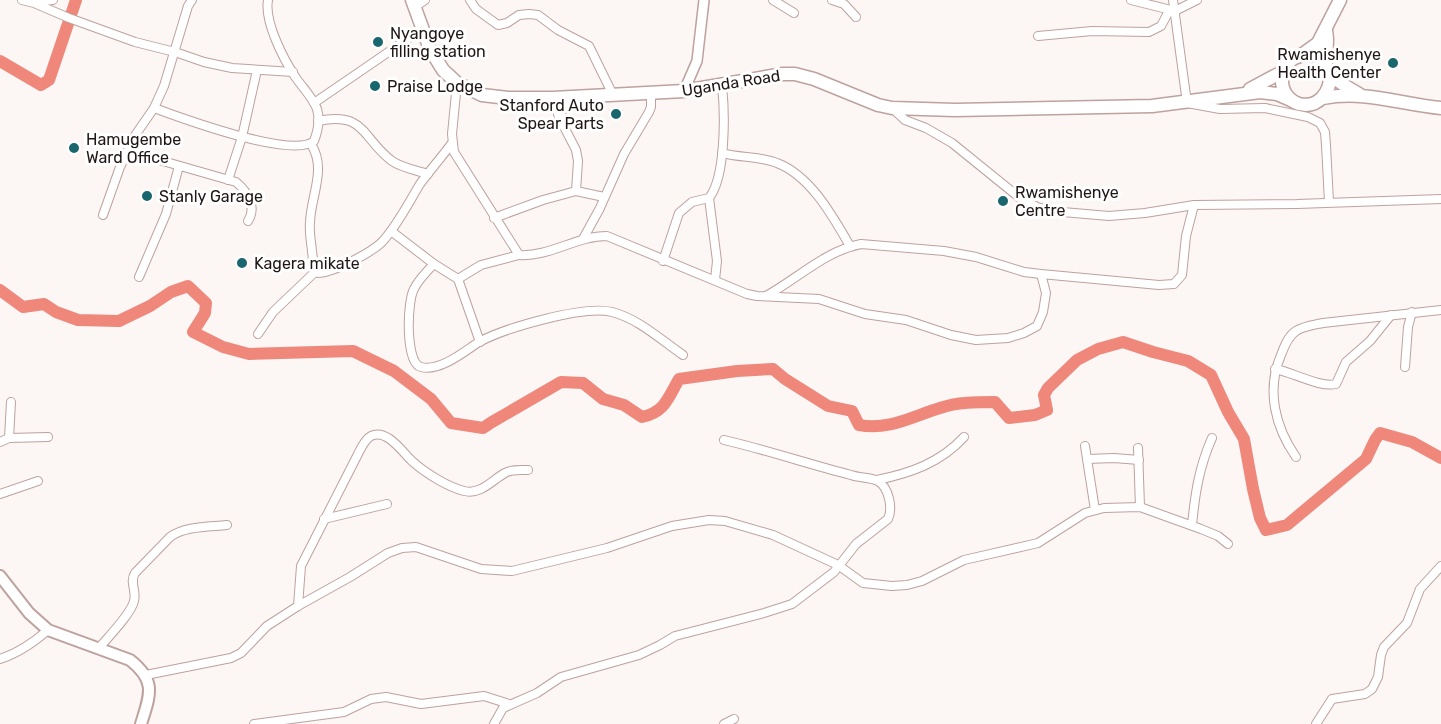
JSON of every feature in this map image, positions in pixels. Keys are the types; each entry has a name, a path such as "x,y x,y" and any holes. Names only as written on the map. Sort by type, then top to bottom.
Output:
{"main road":[{"path":"1340,0 1318,43 1293,59 1282,72 1282,87 1291,100 1307,105 1323,98 1359,94 1417,106 1441,108"},
{"name":"Uganda Road","path":"417,2 422,29 430,49 443,70 474,93 491,97 553,98 684,91 769,76 795,74 892,108 955,110 1152,106 1187,103 1241,93 1269,92 1291,100"},
{"path":"1323,98 1330,82 1325,29"},
{"path":"1300,56 1319,59 1342,84 1359,94"},
{"name":"Uganda Road","path":"1241,93 1282,72"},
{"path":"0,576 29,613 48,630 130,660 146,675 149,699 141,724"}],"street":[{"path":"22,0 135,42 204,62 232,68 293,72"},
{"path":"34,3 53,0"},
{"path":"103,214 128,152 154,108 192,0"},
{"path":"154,108 242,137 292,145 311,144 317,132 317,110 293,72 272,26 267,8 268,0"},
{"path":"470,0 476,9 498,25 507,23 519,15 538,15 558,30 589,46 613,95"},
{"path":"684,91 697,61 704,0"},
{"path":"773,0 794,13"},
{"path":"832,0 844,4 856,17"},
{"path":"1131,0 1172,11"},
{"path":"1173,0 1172,11 1187,103 1220,109 1265,108 1308,117 1320,123 1325,132 1329,202"},
{"path":"1038,36 1092,31 1149,32 1161,26 1172,11 1197,0"},
{"path":"314,103 422,29"},
{"path":"228,180 242,137 257,70"},
{"path":"458,83 452,143 461,165 519,255"},
{"path":"663,261 679,213 692,202 709,198 716,188 722,153 724,118 722,86"},
{"path":"583,239 624,154 649,112 651,93"},
{"path":"559,117 570,97"},
{"path":"553,98 559,117 576,150 578,161 576,191"},
{"path":"892,108 905,120 926,128 952,143 1014,193 1037,207 1051,211 1109,216 1194,205 1441,199"},
{"path":"318,120 340,118 348,120 362,129 395,163 428,174"},
{"path":"316,271 322,273 339,267 374,248 391,231 428,174 452,143"},
{"path":"311,144 319,164 310,223 316,271"},
{"path":"128,152 236,182 251,202 253,213 248,221"},
{"path":"722,153 764,159 790,170 803,180 818,197 850,246"},
{"path":"139,277 166,214 179,166"},
{"path":"494,218 576,191 604,197"},
{"path":"709,198 717,261 715,280"},
{"path":"764,297 819,261 850,246 861,244 944,251 976,257 1024,272 1160,285 1174,284 1182,275 1186,236 1194,205"},
{"path":"391,231 458,279 480,342"},
{"path":"458,279 481,266 519,255 536,254 583,239 607,236 738,291 764,297 819,299 865,314 906,320 951,335 976,340 1008,338 1036,326 1043,312 1046,293 1041,274"},
{"path":"434,264 414,289 411,299 409,323 414,361 421,367 437,365 457,357 480,342 535,321 594,311 610,312 643,327 683,355"},
{"path":"258,334 273,312 316,271"},
{"path":"1296,457 1286,441 1276,416 1274,401 1275,369 1293,333 1323,323 1441,310"},
{"path":"1405,367 1408,327 1412,312"},
{"path":"1275,369 1333,385 1339,380 1346,362 1370,341 1391,315"},
{"path":"9,438 11,402"},
{"path":"298,606 301,566 367,439 376,435 384,436 399,446 412,461 429,473 466,491 479,490 506,471 528,470"},
{"path":"724,440 788,456 852,476 877,480 907,473 929,464 945,455 964,436"},
{"path":"0,442 9,438 48,437"},
{"path":"1191,525 1197,479 1212,438"},
{"path":"1085,446 1095,510"},
{"path":"1138,448 1140,507"},
{"path":"1087,459 1139,460"},
{"path":"494,724 503,708 537,693 561,677 639,654 675,636 782,608 802,597 834,572 856,544 888,519 890,513 886,490 877,480"},
{"path":"0,494 38,481"},
{"path":"324,519 387,504"},
{"path":"146,675 231,658 241,653 267,626 298,606 388,553 402,548 416,547 481,569 512,571 607,548 672,526 709,520 725,521 773,535 838,565 863,582 875,585 907,585 922,581 964,560 1038,543 1085,513 1125,506 1140,507 1191,525 1218,536 1228,544"},
{"path":"99,648 132,606 135,596 131,580 135,573 170,537 187,530 227,525"},
{"path":"1316,724 1332,699 1365,694 1376,684 1384,647 1407,622 1420,588 1441,566"},
{"path":"0,659 13,655 33,643 48,630"},
{"path":"254,724 344,712 371,699 386,697 421,704 484,696 509,704"},
{"path":"724,724 734,719"}],"waterway":[{"path":"0,61 41,85 49,80 76,0"},
{"path":"0,290 23,307 44,304 56,312 78,320 119,321 150,306 171,292 188,286 206,303 205,313 193,332 223,347 249,354 353,351 394,371 431,399 451,423 483,428 561,382 583,383 603,399 624,405 642,417 661,408 679,379 737,371 773,369 828,406 852,411 859,425 880,426 900,422 947,406 974,402 995,402 1009,418 1035,415 1047,410 1044,395 1048,388 1077,360 1098,349 1123,342 1188,361 1211,375 1228,412 1244,439 1260,518 1266,530 1287,525 1366,459 1380,433 1412,442 1441,458"}],"place":[{"name":"Nyangoye filling station","path":"378,42"},
{"name":"Rwamishenye Health Center","path":"1393,63"},
{"name":"Praise Lodge","path":"375,86"},
{"name":"Stanford Auto Spear Parts","path":"616,114"},
{"name":"Hamugembe Ward Office","path":"74,148"},
{"name":"Stanly Garage","path":"147,196"},
{"name":"Rwamishenye Centre","path":"1003,201"},
{"name":"Kagera mikate","path":"242,263"}]}
